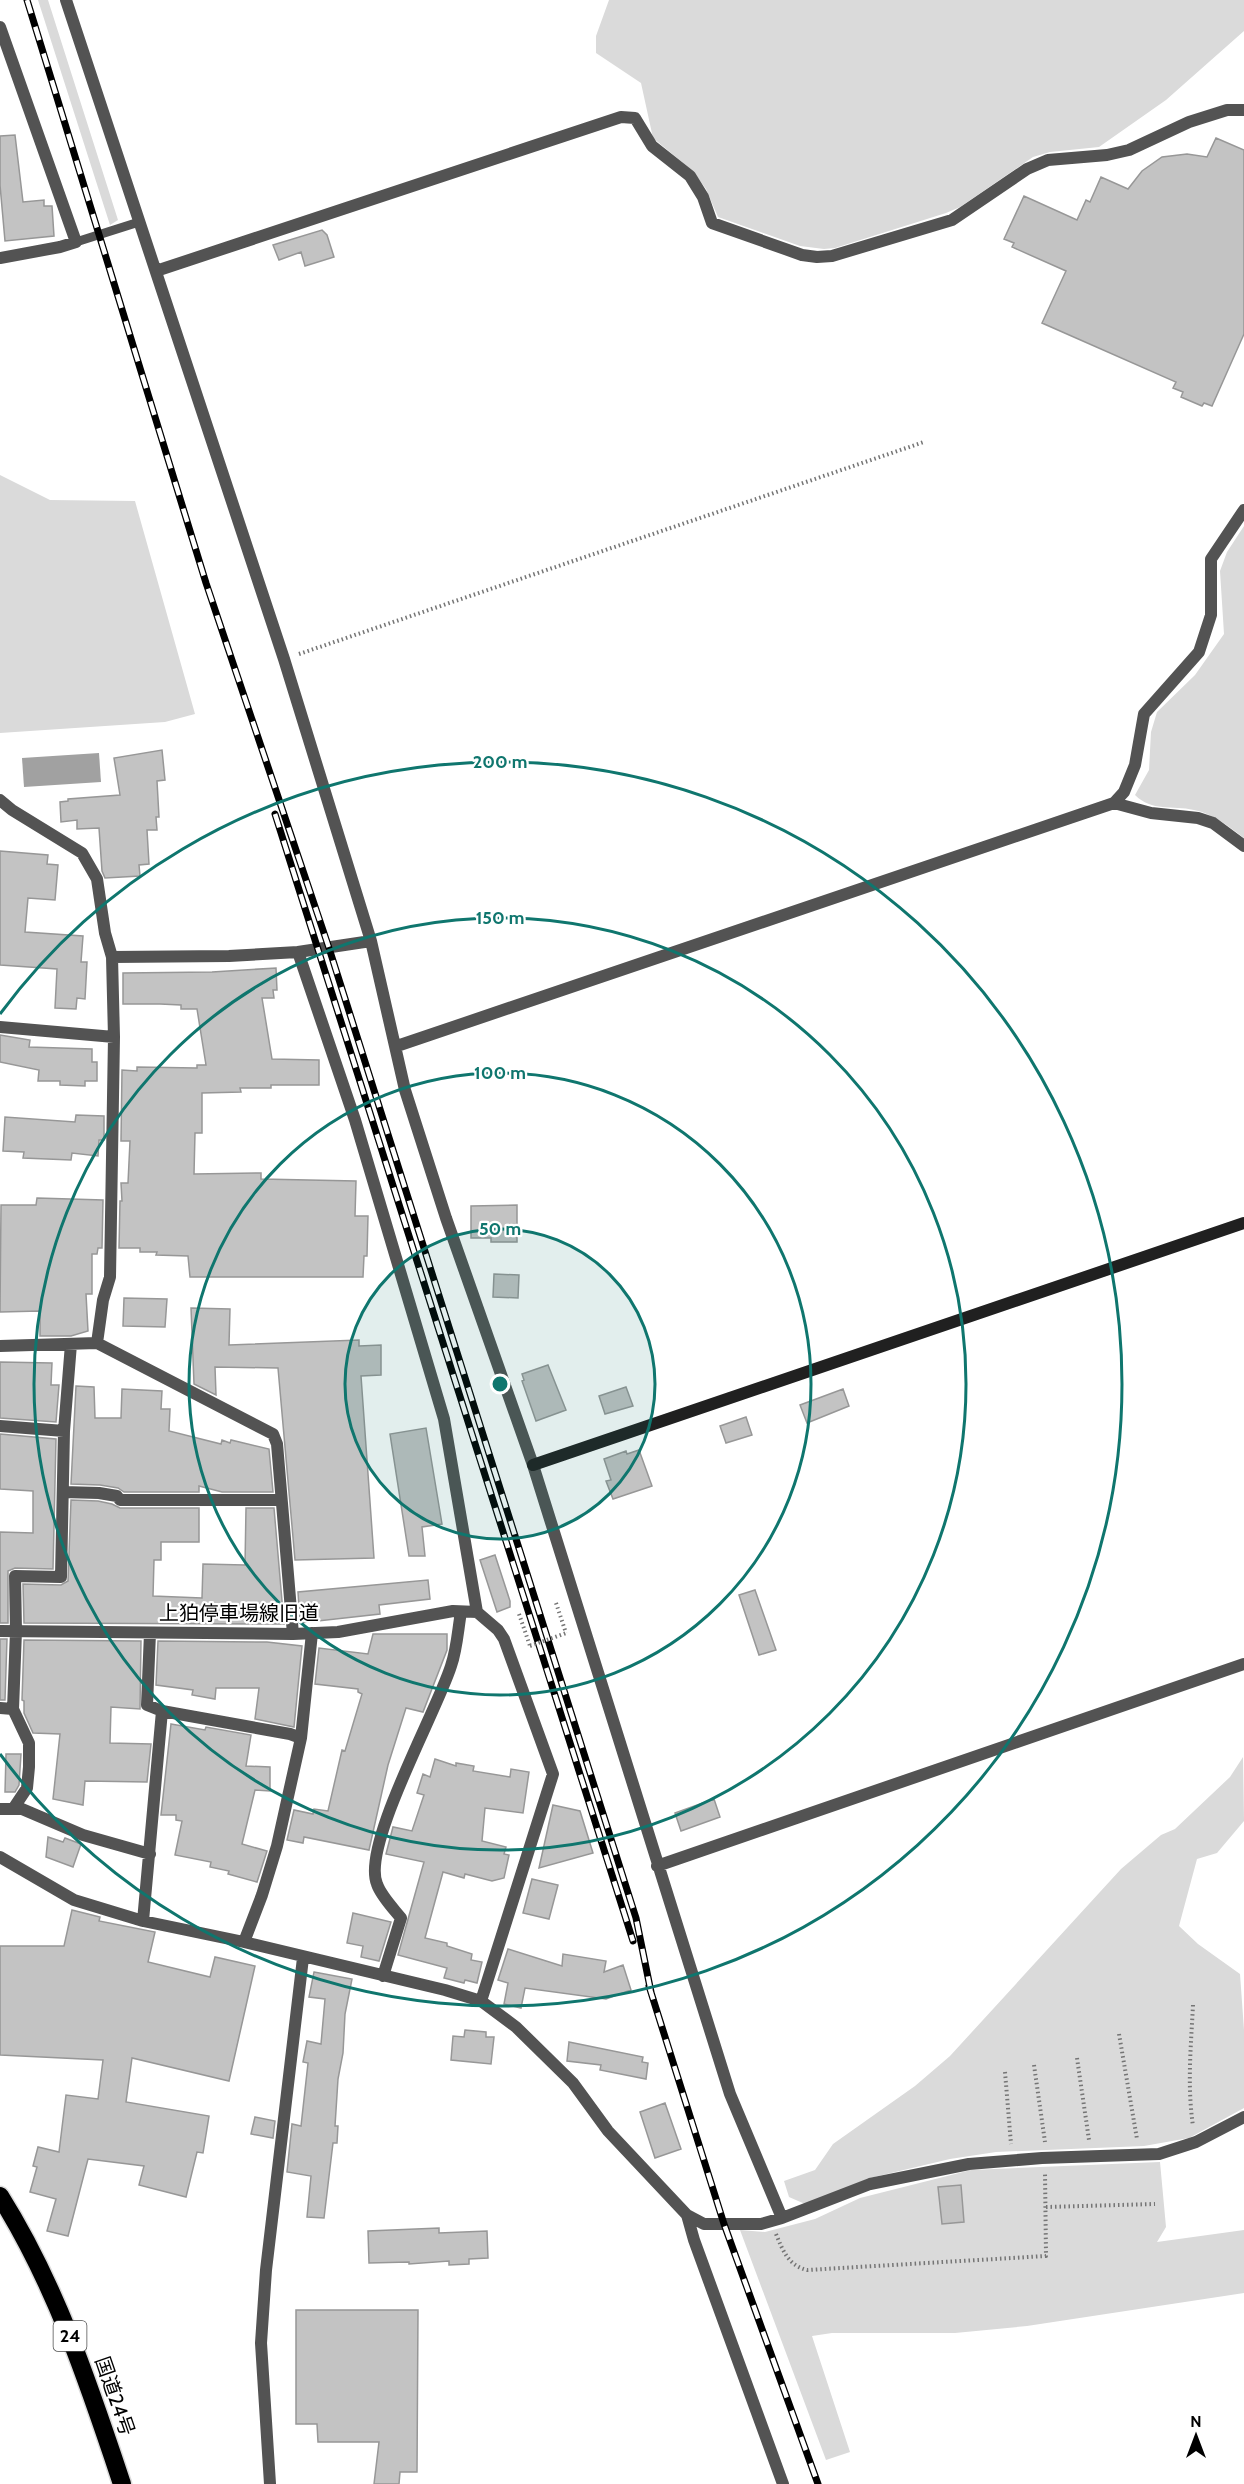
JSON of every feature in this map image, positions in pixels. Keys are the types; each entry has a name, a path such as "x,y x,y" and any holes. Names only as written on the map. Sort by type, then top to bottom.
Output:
{"highway":[{"name":"国道24号","path":"0,2196 44,2277 68,2329 122,2484"}],"street":[{"path":"66,0 284,659 371,941 384,1005 397,1046 405,1090 446,1218 533,1465 730,2094 777,2220"},
{"path":"0,27 76,242 60,248 0,258"},
{"path":"156,271 621,117 635,118 652,146 690,176 703,197 712,223 802,255 817,258 832,256 952,220 1027,169 1048,160 1107,155 1129,150 1189,122 1227,110 1244,110"},
{"path":"397,1046 1114,803 1124,792 1136,765 1144,714 1199,652 1210,615 1210,559 1244,510"},
{"path":"0,800 12,810 82,853 87,860 97,879 105,933 112,957 114,1164 110,1277 103,1300 97,1343"},
{"path":"1114,803 1150,813 1198,818 1213,823 1244,846"},
{"path":"112,957 229,956 297,952 371,941"},
{"path":"297,952 355,1120 444,1419 477,1612 498,1630 504,1639 553,1774 481,2001"},
{"path":"0,1028 114,1037"},
{"path":"533,1465 1244,1223"},
{"path":"0,1346 97,1343 273,1434 277,1444 293,1634"},
{"path":"13,1809 27,1788 29,1767 28,1743 14,1709 15,1576 61,1577 64,1431 71,1344"},
{"path":"0,1426 64,1431"},
{"path":"63,1492 99,1493 117,1497 120,1500 281,1500"},
{"path":"383,1976 400,1918 376,1883 377,1851 391,1805 429,1722 452,1664 461,1612"},
{"name":"上狛停車場線旧道","path":"0,1630 293,1634 338,1632 461,1612 477,1612"},
{"path":"150,1633 147,1705 162,1711 290,1734 301,1738"},
{"path":"244,1942 277,1846 301,1738 312,1633"},
{"path":"657,1866 1244,1664"},
{"path":"0,1708 14,1709"},
{"path":"143,1921 162,1711"},
{"path":"0,1809 22,1809 83,1835 150,1854"},
{"path":"0,1857 74,1900 143,1921 244,1942 303,1958 445,1990 481,2001 516,2027 573,2083 608,2131 687,2215 704,2224 761,2224 870,2184 969,2164 1044,2158 1159,2154 1196,2142 1244,2116"},
{"path":"270,2484 261,2343 267,2259 303,1958"},
{"path":"687,2215 694,2240 783,2484"}],"lane":[{"path":"76,242 139,222"}],"path":[{"path":"284,659 924,442"},
{"path":"519,1614 530,1646 566,1633 556,1603"},
{"path":"1193,2005 1191,2051 1188,2062 1190,2104 1196,2142"},
{"path":"1119,2034 1139,2154"},
{"path":"1077,2058 1092,2156"},
{"path":"777,2220 786,2256 799,2268 807,2270 1046,2256 1046,2181 1034,2065"},
{"path":"1005,2072 1013,2160"},
{"path":"1046,2207 1155,2204"}],"shaded area":[{"path":"38,0 48,0 118,220 110,225"},
{"path":"609,0 1244,0 1244,31 1166,100 1099,147 1050,152 1033,157 960,207 835,248 824,249 800,246 718,217 706,189 693,171 653,138 641,83 596,53 596,36"},
{"path":"0,475 50,500 135,501 195,714 165,722 0,733"},
{"path":"1244,526 1244,838 1208,814 1155,806 1135,795 1149,770 1151,732 1157,712 1195,675 1224,634 1220,571 1227,552"},
{"path":"99,753 101,782 24,787 22,758"},
{"path":"1243,1757 1244,1821 1217,1853 1197,1859 1179,1926 1198,1944 1240,1974 1244,2030 1244,2108 1189,2138 1144,2146 996,2152 950,2159 870,2178 805,2204 789,2197 784,2181 815,2170 833,2144 915,2086 950,2056 1121,1869 1161,1835 1175,1829 1230,1777"},
{"path":"1160,2162 1166,2227 1157,2242 1244,2230 1244,2293 1027,2326 955,2333 832,2333 812,2336 850,2452 826,2460 740,2230 765,2232 815,2219 860,2198 971,2170"}],"building":[{"path":"15,135 23,202 44,200 44,206 52,206 54,236 5,241 0,185 0,136"},
{"path":"1216,138 1244,150 1244,334 1212,406 1204,403 1202,406 1181,397 1183,392 1173,388 1176,382 1042,323 1066,271 1012,247 1014,243 1004,239 1024,196 1077,220 1086,200 1090,202 1101,177 1128,189 1142,171 1162,157 1187,154 1207,157"},
{"path":"322,230 327,235 334,257 305,266 301,252 279,260 273,245"},
{"path":"162,750 165,780 157,781 159,817 156,817 157,830 147,830 149,864 139,865 140,876 105,878 102,871 99,828 77,829 77,820 61,822 60,802 68,801 68,799 120,795 114,758"},
{"path":"0,851 48,855 47,864 58,865 55,900 28,898 25,932 83,936 81,962 87,962 85,999 77,998 76,1009 55,1008 57,969 0,965"},
{"path":"276,968 277,990 273,990 274,998 262,998 272,1059 319,1060 319,1085 271,1085 271,1088 240,1088 241,1092 202,1093 202,1133 195,1133 194,1174 261,1173 261,1179 356,1181 355,1216 368,1216 367,1256 364,1256 363,1277 190,1277 188,1256 156,1255 157,1252 140,1252 140,1248 119,1248 121,1183 128,1183 130,1141 121,1141 122,1070 137,1071 137,1067 197,1068 197,1065 206,1065 197,1009 181,1009 181,1005 123,1004 123,973 212,972"},
{"path":"0,1035 30,1040 29,1047 92,1049 92,1062 97,1062 97,1081 85,1081 85,1086 60,1085 60,1081 38,1081 39,1070 0,1062"},
{"path":"76,1115 104,1116 104,1140 99,1140 98,1156 72,1153 71,1160 23,1158 24,1152 3,1151 5,1117 75,1122"},
{"path":"37,1198 103,1200 102,1248 98,1248 97,1254 92,1254 92,1294 86,1294 88,1331 71,1336 40,1336 40,1311 0,1312 1,1205 36,1205"},
{"path":"517,1205 517,1242 491,1242 491,1238 471,1238 471,1206"},
{"path":"494,1274 519,1275 518,1298 493,1297"},
{"path":"124,1298 167,1299 165,1327 123,1326"},
{"path":"191,1308 230,1309 229,1345 359,1340 359,1346 381,1345 381,1375 361,1376 374,1558 295,1560 278,1368 215,1367 216,1395 194,1384"},
{"path":"0,1362 52,1363 51,1385 59,1385 56,1422 0,1418"},
{"path":"548,1365 566,1410 536,1421 522,1381 524,1380 522,1374"},
{"path":"76,1386 94,1387 95,1418 121,1418 122,1389 162,1391 161,1409 170,1409 169,1431 221,1444 222,1440 230,1443 231,1440 269,1449 273,1492 222,1492 199,1486 199,1492 124,1492 118,1488 100,1485 71,1484"},
{"path":"626,1387 633,1406 605,1414 599,1396"},
{"path":"843,1389 849,1406 807,1423 800,1405"},
{"path":"746,1417 752,1435 726,1443 720,1426"},
{"path":"426,1428 442,1524 422,1527 425,1556 409,1556 390,1434"},
{"path":"0,1434 56,1439 53,1569 15,1568 8,1571 8,1623 0,1623 0,1532 33,1533 33,1491 0,1489"},
{"path":"639,1450 652,1486 613,1499 606,1481 611,1480 604,1459 626,1451 627,1454"},
{"path":"71,1500 98,1501 120,1508 199,1508 199,1542 161,1542 161,1560 154,1560 153,1596 202,1598 203,1564 245,1565 246,1508 274,1508 284,1624 24,1623 23,1584 61,1585 68,1581"},
{"path":"495,1555 510,1601 510,1607 497,1612 480,1560"},
{"path":"428,1580 430,1599 379,1605 380,1614 300,1623 298,1592"},
{"path":"755,1590 776,1650 759,1655 739,1595"},
{"path":"373,1634 447,1634 447,1650 423,1712 406,1708 388,1765 369,1850 304,1837 303,1843 287,1840 294,1810 313,1814 314,1809 328,1811 342,1750 345,1751 362,1694 358,1692 358,1689 315,1684 319,1648 368,1654"},
{"path":"0,1639 7,1639 5,1700 0,1700"},
{"path":"24,1640 141,1641 140,1709 111,1707 110,1743 151,1744 147,1782 85,1781 83,1805 53,1799 60,1734 33,1733 24,1713 24,1701 22,1700"},
{"path":"158,1641 267,1642 302,1646 294,1727 255,1719 259,1688 216,1688 215,1699 192,1695 193,1690 156,1685"},
{"path":"171,1724 251,1735 246,1766 270,1767 270,1791 255,1790 242,1844 267,1851 257,1882 228,1874 229,1871 210,1867 211,1862 175,1855 182,1821 176,1820 176,1815 161,1815"},
{"path":"6,1754 21,1754 19,1785 15,1792 5,1792"},
{"path":"435,1759 456,1766 456,1763 474,1766 473,1771 510,1777 511,1769 529,1772 523,1813 485,1808 482,1841 506,1847 504,1854 509,1855 504,1878 492,1881 465,1874 464,1878 443,1872 425,1938 447,1943 447,1946 472,1954 471,1960 482,1962 477,1983 465,1980 464,1983 444,1978 447,1968 398,1955 424,1862 386,1854 393,1827 412,1831 424,1795 417,1793 423,1774 430,1777"},
{"path":"714,1799 720,1817 681,1831 675,1813"},
{"path":"553,1805 580,1811 593,1853 539,1868"},
{"path":"48,1837 63,1842 65,1838 81,1844 73,1867 46,1857"},
{"path":"532,1879 558,1885 549,1919 523,1913"},
{"path":"72,1910 100,1917 99,1921 155,1932 148,1962 210,1977 215,1957 255,1966 229,2081 132,2058 126,2102 209,2116 203,2153 197,2152 186,2197 139,2185 144,2166 88,2159 68,2236 47,2231 56,2199 30,2192 37,2167 33,2166 38,2147 59,2152 66,2095 98,2099 103,2060 0,2055 0,1946 64,1946"},
{"path":"353,1913 391,1922 379,1961 361,1957 363,1946 347,1943"},
{"path":"508,1949 562,1966 563,1954 606,1961 604,1972 623,1965 631,1990 606,1999 525,1988 521,2008 504,2004 508,1983 498,1980"},
{"path":"314,1972 352,1979 345,2014 343,2053 338,2079 335,2126 338,2126 337,2143 333,2143 324,2218 307,2217 311,2176 287,2172 292,2124 301,2126 308,2063 303,2062 307,2041 321,2044 325,1999 309,1997"},
{"path":"465,2030 486,2032 486,2037 494,2037 491,2064 451,2060 453,2036 464,2037"},
{"path":"569,2042 643,2057 642,2062 648,2063 646,2079 600,2070 601,2065 567,2061"},
{"path":"665,2103 681,2149 655,2158 640,2112"},
{"path":"255,2117 275,2121 273,2138 251,2134"},
{"path":"961,2185 964,2222 942,2224 938,2187"},
{"path":"439,2228 439,2233 487,2231 488,2258 469,2259 469,2264 449,2265 449,2261 409,2264 409,2262 369,2263 368,2231"},
{"path":"296,2310 418,2310 417,2472 400,2472 399,2484 374,2484 379,2442 318,2442 317,2424 296,2424"}],"railway":[{"path":"27,0 206,583 329,948 636,1918 651,1992"},
{"path":"275,814 633,1941"},
{"path":"649,1986 724,2224 818,2484"}]}
